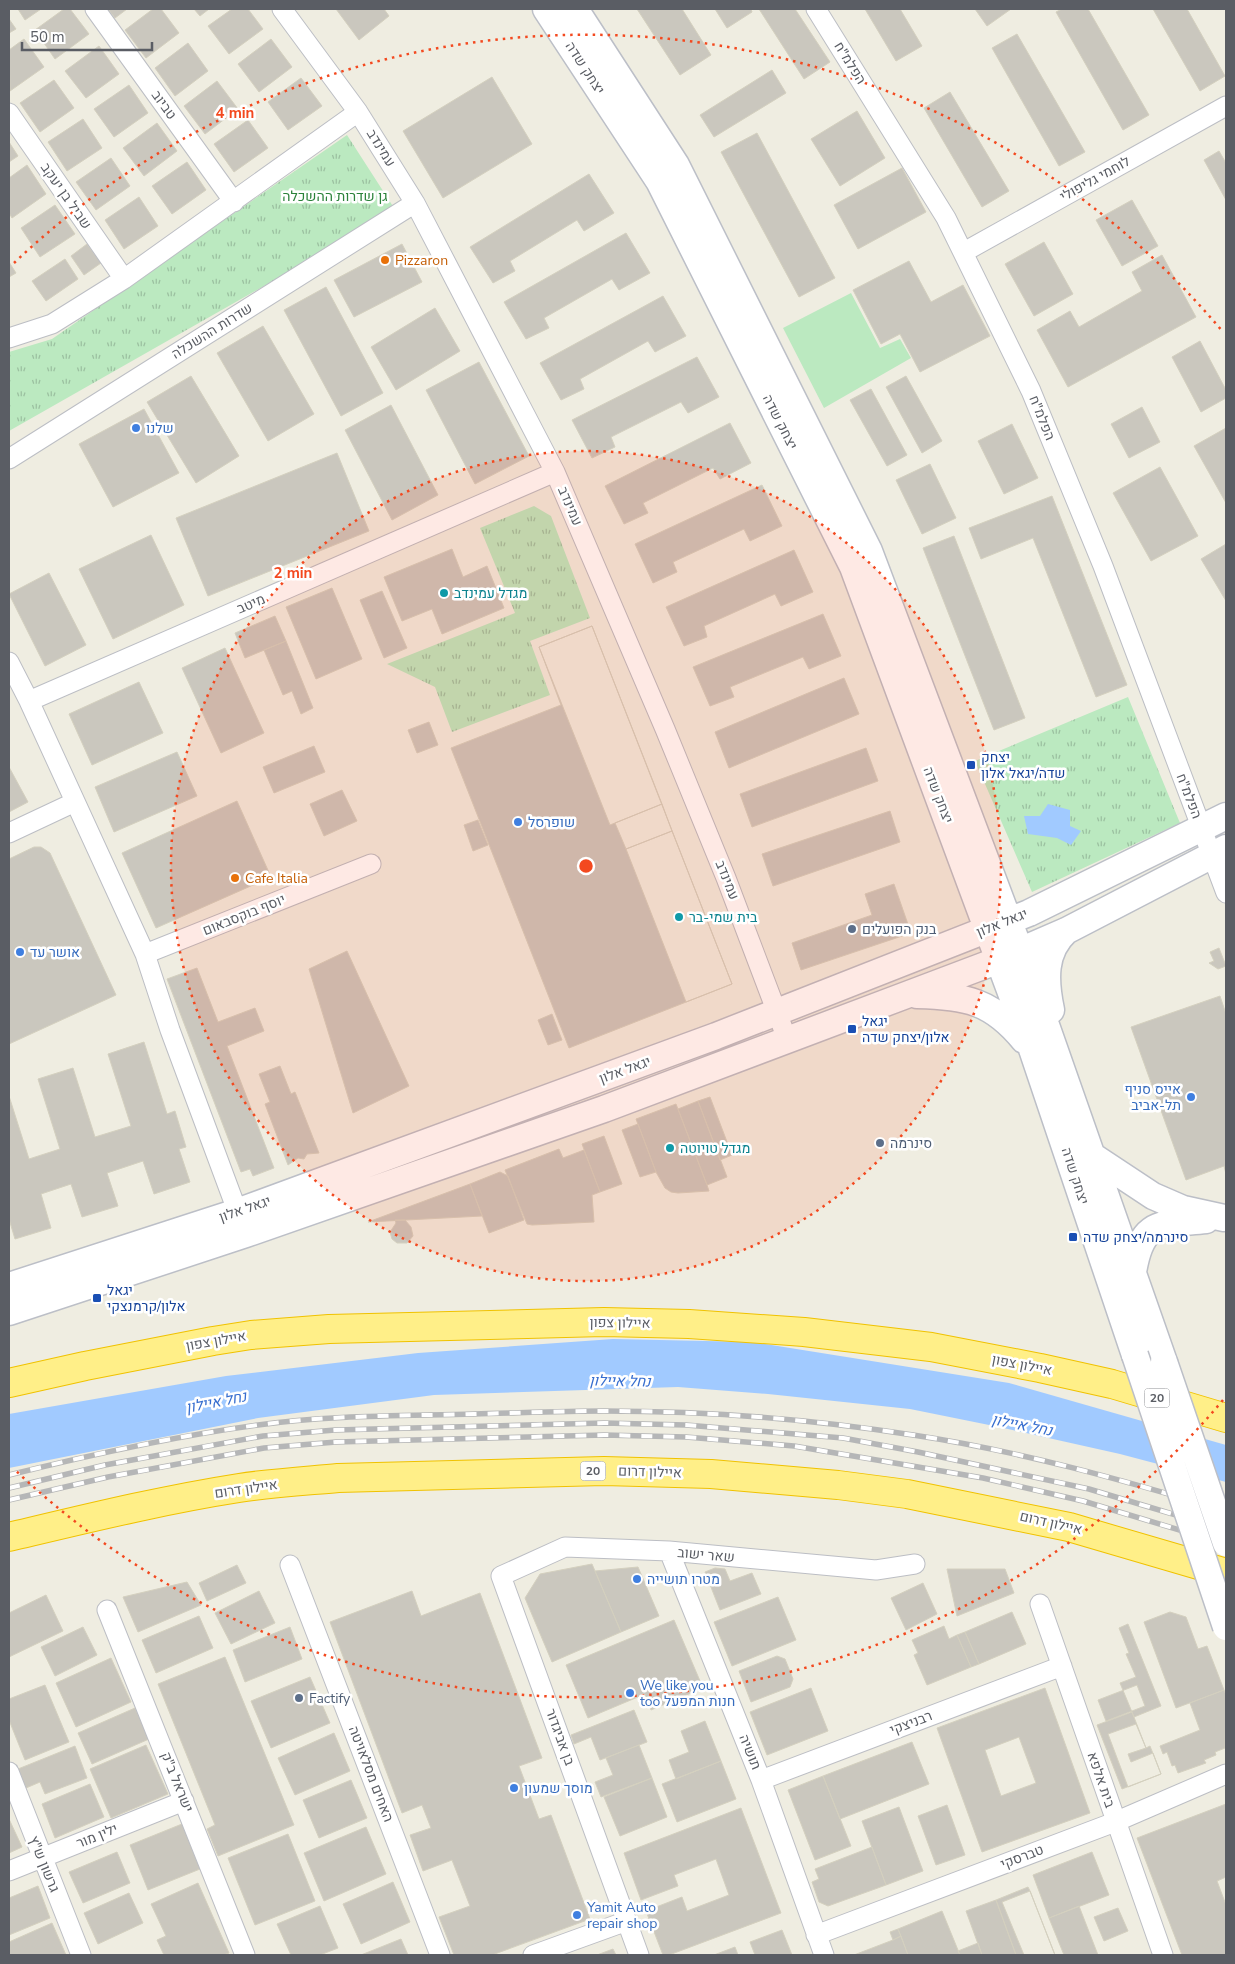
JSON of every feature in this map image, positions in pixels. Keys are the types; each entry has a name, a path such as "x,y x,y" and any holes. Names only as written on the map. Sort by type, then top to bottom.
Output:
{"highway":[{"name":"איילון צפון","path":"9,1383 85,1366 251,1335 329,1329 584,1322 689,1324 804,1332 931,1347 1112,1384 1226,1418"},
{"name":"איילון דרום","path":"9,1537 106,1514 239,1488 301,1481 338,1478 652,1472 711,1474 907,1494 1069,1527 1226,1573"}],"street":[{"name":"טביוב","path":"95,9 234,202"},
{"name":"עמינדב","path":"282,9 358,112 415,203 555,472 676,755 726,878 787,1040"},
{"name":"יצחק שדה","path":"546,9 659,182 852,567 999,925"},
{"name":"יצחק שדה","path":"575,9 676,165 870,552 1010,956 1066,1079 1226,1543"},
{"name":"הפלמ\"ח","path":"816,9 946,218 1031,391 1103,566 1202,829 1219,852 1226,893"},
{"name":"לוחמי גליפולי","path":"964,252 1226,106"},
{"path":"9,338 52,324 124,279 358,112"},
{"name":"שביל בן יעקב","path":"9,113 124,279"},
{"name":"שדרות ההשכלה","path":"9,458 415,203"},
{"name":"מיטב","path":"29,701 555,472"},
{"path":"9,662 29,701 144,954 242,1223"},
{"path":"9,833 75,802"},
{"name":"יגאל אלון","path":"9,1312 242,1223 521,1108 778,1012 999,925 1226,816"},
{"name":"יגאל אלון","path":"9,1286 242,1223 604,1110 1010,956 1066,931 1219,852"},
{"name":"יוסף בוקסבאום","path":"144,954 371,864"},
{"path":"1066,931 1056,940 1052,948 1048,968 1049,999 1066,1079"},
{"name":"יצחק שדה","path":"1010,956 1033,1052 1226,1627"},
{"path":"909,994 955,998 988,1008 1002,1016 1012,1025 1033,1052"},
{"path":"1091,1155 1153,1196 1183,1209 1225,1217"},
{"path":"1132,1272 1139,1246 1148,1232 1156,1227 1225,1217"},
{"name":"שאר ישוב","path":"501,1576 565,1547 669,1552 876,1570 915,1564"},
{"name":"תושיה","path":"669,1552 761,1780 824,1955"},
{"name":"האחים מסלאויטה","path":"290,1565 440,1955"},
{"name":"בן אביגדור","path":"501,1576 639,1955"},
{"name":"בית אלפא","path":"1040,1604 1163,1955"},
{"name":"ישראל ב\"ק","path":"107,1610 245,1955"},
{"name":"רבניצקי","path":"761,1780 1062,1666"},
{"name":"גרשון ש\"ץ","path":"9,1772 82,1955"},
{"name":"טברסקי","path":"816,1935 1115,1822 1226,1774"},
{"name":"ילין מור","path":"9,1871 184,1801"},
{"path":"533,1955 627,1921"}],"green space":[{"name":"גן שדרות ההשכלה","path":"347,135 396,211 9,431 9,352 52,339"},
{"path":"851,293 880,348 900,339 911,358 824,408 783,328"},
{"path":"534,506 551,516 590,618 530,641 550,695 452,732 435,687 387,664 515,613 480,528"},
{"path":"1128,697 1180,823 1032,892 975,761"}],"water":[{"path":"1048,804 1070,810 1070,826 1081,831 1071,845 1057,838 1028,834 1024,816 1040,816"},
{"name":"נחל איילון","path":"613,1339 752,1342 1009,1383 1226,1445 1226,1482 1120,1454 910,1409 768,1394 678,1387 434,1395 258,1418 9,1468 9,1414 226,1376 418,1353"}],"building":[{"path":"18,9 41,9 25,20"},
{"path":"64,9 70,9 89,34 55,59 35,30"},
{"path":"108,9 127,9 115,18"},
{"path":"153,9 161,9 179,33 146,58 125,30"},
{"path":"194,9 209,9 200,16"},
{"path":"232,9 248,9 263,29 229,54 208,26"},
{"path":"336,9 384,9 389,16 359,40"},
{"path":"637,9 682,9 711,55 680,75"},
{"path":"715,9 751,9 752,12 727,28"},
{"path":"759,9 795,9 830,62 804,79"},
{"path":"865,9 900,9 922,46 896,61"},
{"path":"975,9 1011,9 987,26"},
{"path":"1062,9 1088,9 1149,115 1123,130 1056,12"},
{"path":"1153,9 1187,9 1225,76 1200,91"},
{"path":"9,19 16,29 9,33"},
{"path":"1017,34 1085,152 1059,166 992,48"},
{"path":"24,39 44,67 10,91 9,50"},
{"path":"271,39 292,67 259,92 238,64"},
{"path":"188,43 208,71 175,96 155,68"},
{"path":"99,46 119,74 86,98 65,71"},
{"path":"772,70 786,93 714,137 700,115"},
{"path":"492,77 532,144 443,198 403,131"},
{"path":"301,78 322,106 288,130 268,102"},
{"path":"54,80 74,108 40,132 20,103"},
{"path":"217,81 238,109 205,134 184,106"},
{"path":"129,85 148,113 114,137 94,109"},
{"path":"950,92 1009,191 982,207 924,108"},
{"path":"857,111 885,158 840,186 811,139"},
{"path":"83,119 102,148 67,171 48,142"},
{"path":"248,120 268,148 234,172 214,144"},
{"path":"157,123 177,151 144,176 123,148"},
{"path":"757,133 835,278 799,297 721,152"},
{"path":"9,142 18,156 9,162"},
{"path":"1219,151 1226,163 1226,200 1204,160"},
{"path":"111,158 130,186 96,210 76,182"},
{"path":"187,162 206,190 172,214 152,186"},
{"path":"27,165 46,194 12,218 9,213 9,178"},
{"path":"902,168 926,212 858,249 834,205"},
{"path":"589,174 614,213 584,231 577,220 510,261 515,271 493,283 470,247"},
{"path":"139,197 158,226 124,249 105,220"},
{"path":"1132,200 1158,246 1122,266 1096,220"},
{"path":"55,205 75,234 40,257 21,228"},
{"path":"626,233 650,273 619,290 612,279 544,318 549,328 526,339 504,302"},
{"path":"1044,242 1073,294 1034,316 1005,264"},
{"path":"87,244 101,263 84,275 71,256"},
{"path":"402,244 422,282 354,317 334,280"},
{"path":"1162,255 1196,317 1068,387 1037,330 1070,311 1079,327 1142,291 1132,272"},
{"path":"65,259 78,279 46,301 32,281"},
{"path":"909,261 931,302 963,285 990,336 920,372 900,334 881,344 853,290"},
{"path":"9,262 16,273 9,277"},
{"path":"326,287 383,393 341,416 284,310"},
{"path":"663,296 686,336 655,352 648,341 580,379 584,389 561,400 540,363"},
{"path":"435,308 460,351 396,390 371,347"},
{"path":"263,326 314,414 268,441 217,353"},
{"path":"1200,341 1226,390 1226,398 1201,412 1172,357"},
{"path":"697,357 719,397 688,413 681,402 611,437 615,447 592,458 572,420"},
{"path":"479,362 529,456 475,484 426,390"},
{"path":"191,376 239,456 196,483 147,402"},
{"path":"906,376 942,441 922,453 886,387"},
{"path":"871,389 907,455 887,466 850,400"},
{"path":"391,405 438,495 392,520 345,430"},
{"path":"1142,407 1160,442 1129,458 1111,424"},
{"path":"144,409 179,473 113,507 79,444"},
{"path":"730,423 751,463 720,479 713,468 643,503 648,513 624,524 605,486"},
{"path":"1012,424 1038,478 1004,494 978,441"},
{"path":"1226,428 1226,503 1194,446"},
{"path":"337,453 369,531 208,596 176,518"},
{"path":"930,464 956,518 922,534 896,480"},
{"path":"1160,467 1198,536 1151,561 1113,493"},
{"path":"762,485 782,526 750,541 744,529 673,562 677,572 653,583 635,544"},
{"path":"1052,496 1127,685 1096,697 1033,538 981,559 969,528"},
{"path":"151,535 184,605 113,639 79,569"},
{"path":"954,536 1025,718 994,730 923,548"},
{"path":"1226,544 1226,601 1201,559"},
{"name":"מגדל עמינדב","path":"452,549 463,577 487,566 504,608 442,634 432,609 402,621 384,577"},
{"path":"794,550 813,592 781,606 775,594 704,626 707,637 684,646 666,607"},
{"path":"49,573 86,645 45,666 9,594"},
{"path":"332,588 362,659 316,679 286,607"},
{"path":"382,591 407,648 384,658 360,600"},
{"path":"823,614 841,656 809,669 803,657 730,687 734,697 710,706 693,667"},
{"path":"275,616 286,641 245,658 235,633"},
{"path":"592,626 732,984 569,1048 451,748 561,705 539,647"},
{"path":"592,626 662,804 610,825 539,647"},
{"path":"286,641 313,708 301,714 292,691 283,695 264,650"},
{"path":"225,648 264,733 221,753 182,668"},
{"path":"844,678 859,714 729,768 715,732"},
{"path":"139,682 163,733 92,765 69,714"},
{"path":"429,722 438,745 417,753 408,730"},
{"path":"314,746 325,772 274,793 263,767"},
{"path":"866,748 878,781 752,827 740,794"},
{"path":"177,752 197,796 114,832 95,787"},
{"path":"9,767 28,802 9,812"},
{"path":"342,790 357,821 324,836 310,804"},
{"path":"237,801 271,877 156,928 122,853"},
{"path":"662,804 672,831 626,849 615,823"},
{"path":"890,811 900,842 773,886 762,854"},
{"path":"478,820 488,845 473,851 464,825"},
{"name":"בית שמי-בר","path":"672,831 732,984 686,1002 626,849"},
{"path":"34,847 41,847 50,853 116,995 9,1044 9,859"},
{"path":"894,884 911,933 801,970 792,943 872,915 865,894"},
{"path":"1219,948 1226,966 1218,969 1209,963 1214,961 1210,952"},
{"path":"347,951 409,1086 353,1113 309,969"},
{"path":"197,968 218,1022 255,1008 264,1031 227,1046 274,1168 253,1176 250,1169 241,1172 167,979"},
{"name":"אייס סניף תל-אביב","path":"1220,996 1226,1014 1226,1174 1224,1166 1186,1180 1131,1027"},
{"path":"552,1014 562,1040 548,1045 538,1020"},
{"path":"144,1042 167,1114 175,1111 186,1147 179,1149 190,1182 154,1194 143,1161 107,1173 118,1206 82,1217 71,1184 41,1194 51,1228 15,1239 9,1219 9,1096 29,1159 60,1149 38,1079 73,1068 95,1137 131,1126 108,1054"},
{"path":"280,1066 291,1094 295,1092 319,1153 307,1154 304,1159 298,1158 288,1165 265,1104 270,1102 259,1074"},
{"path":"710,1097 732,1155 720,1160 698,1101"},
{"path":"698,1101 727,1177 707,1185 678,1109"},
{"name":"מגדל טויוטה","path":"676,1104 709,1191 671,1192 665,1188 656,1172 636,1119"},
{"path":"638,1124 656,1172 640,1177 622,1130"},
{"path":"604,1136 622,1184 600,1192 582,1144"},
{"path":"559,1149 563,1158 584,1150 600,1192 592,1195 594,1222 527,1224 505,1170"},
{"path":"500,1172 508,1176 524,1220 489,1233 470,1184"},
{"path":"470,1184 482,1216 368,1222"},
{"path":"395,1220 405,1220 411,1227 413,1236 407,1243 397,1243 392,1239 390,1232 396,1223"},
{"path":"592,1564 621,1632 552,1662 525,1598 540,1574"},
{"path":"237,1565 246,1583 207,1601 199,1583"},
{"path":"638,1567 659,1616 621,1632 595,1571"},
{"path":"715,1568 725,1569 730,1581 752,1573 761,1594 720,1610 705,1572"},
{"path":"947,1569 1005,1569 1014,1593 957,1616"},
{"path":"187,1582 201,1605 138,1632 123,1597"},
{"path":"923,1583 937,1614 906,1630 891,1598"},
{"path":"259,1591 275,1623 231,1644 215,1613"},
{"path":"412,1591 421,1616 480,1593 542,1758 519,1766 539,1819 551,1815 590,1919 492,1955 454,1955 439,1917 470,1906 452,1860 423,1871 410,1835 431,1828 422,1805 402,1813 330,1622"},
{"path":"46,1595 63,1631 9,1657 9,1613"},
{"path":"778,1597 796,1640 732,1666 714,1622"},
{"path":"1012,1612 1026,1644 979,1664 965,1632"},
{"path":"1170,1612 1186,1617 1198,1649 1207,1646 1224,1690 1176,1708 1144,1622"},
{"path":"199,1616 213,1648 156,1673 142,1640"},
{"path":"674,1620 703,1688 651,1710 645,1694 588,1718 566,1665"},
{"path":"1128,1624 1161,1706 1134,1717 1120,1683 1136,1677 1126,1654 1129,1653 1119,1628"},
{"path":"944,1626 949,1639 957,1635 971,1667 927,1685 914,1655 918,1653 912,1640"},
{"path":"83,1627 97,1655 55,1676 41,1647"},
{"path":"290,1627 302,1659 245,1682 233,1650"},
{"path":"965,1632 979,1664 971,1667 957,1635"},
{"path":"777,1656 785,1659 793,1679 790,1687 751,1702 739,1671"},
{"path":"225,1657 294,1825 218,1856 207,1829 215,1825 158,1684"},
{"path":"111,1658 131,1702 76,1727 56,1683"},
{"path":"310,1677 330,1723 271,1748 251,1701"},
{"path":"45,1685 69,1742 25,1760 9,1720 9,1699"},
{"path":"1137,1685 1145,1706 1106,1721 1098,1700"},
{"path":"811,1688 828,1731 767,1755 750,1712"},
{"path":"1045,1688 1090,1813 982,1852 937,1728","holes":["1019,1737 1036,1783 1001,1796 985,1750"]},
{"path":"1224,1690 1226,1695 1225,1748 1215,1752 1216,1755 1204,1760 1206,1763 1178,1773 1175,1765 1172,1766 1167,1752 1163,1754 1160,1746 1200,1730 1190,1703"},
{"path":"135,1708 149,1739 92,1764 78,1733"},
{"path":"634,1710 647,1742 600,1760 591,1737 574,1744 571,1735"},
{"path":"1132,1712 1146,1748 1150,1746 1161,1774 1122,1789 1097,1725"},
{"path":"705,1721 721,1761 676,1779 669,1760 689,1752 681,1731"},
{"path":"1136,1724 1146,1748 1128,1754 1131,1762 1153,1753 1161,1774 1128,1787 1108,1734"},
{"path":"334,1733 350,1771 295,1795 278,1758"},
{"path":"912,1742 929,1784 840,1819 823,1776"},
{"path":"146,1745 168,1794 111,1818 90,1769"},
{"path":"639,1745 652,1778 601,1797 595,1782 613,1775 606,1758"},
{"path":"75,1746 87,1778 45,1794 40,1782 26,1788 18,1769"},
{"path":"721,1761 736,1799 677,1822 662,1784"},
{"path":"823,1776 851,1846 815,1860 788,1790"},
{"path":"652,1778 667,1817 620,1836 604,1797"},
{"path":"351,1780 367,1818 319,1838 303,1800"},
{"path":"90,1784 104,1817 55,1838 42,1804"},
{"path":"1226,1804 1226,1877 1217,1881 1226,1905 1226,1955 1182,1955 1137,1838"},
{"path":"947,1805 965,1855 936,1865 918,1816"},
{"path":"899,1807 923,1871 886,1885 862,1821"},
{"path":"741,1808 781,1913 669,1955 663,1955 646,1911 682,1897 687,1911 729,1895 716,1859 674,1875 678,1886 641,1900 624,1853"},
{"path":"9,1819 22,1847 9,1853"},
{"path":"182,1824 200,1869 148,1890 130,1845"},
{"path":"366,1827 386,1874 324,1901 304,1853"},
{"path":"288,1834 315,1901 255,1925 228,1858"},
{"path":"872,1847 886,1885 828,1906 819,1902 812,1882 819,1879 815,1869"},
{"path":"117,1852 130,1883 83,1903 69,1872"},
{"path":"1092,1852 1109,1895 1049,1918 1033,1875"},
{"path":"393,1882 410,1922 361,1944 343,1904"},
{"path":"198,1883 229,1953 223,1955 164,1955 157,1940 166,1936 151,1904"},
{"path":"38,1886 50,1918 9,1935 9,1898"},
{"path":"1028,1887 1055,1955 1016,1955 996,1900"},
{"path":"1030,1891 1055,1955 1024,1955 1002,1902"},
{"path":"129,1893 143,1923 98,1944 84,1913"},
{"path":"996,1900 1016,1955 982,1955 966,1911"},
{"path":"320,1906 338,1948 320,1955 291,1955 277,1924"},
{"path":"1079,1906 1098,1955 1064,1955 1049,1918"},
{"path":"1118,1908 1128,1931 1104,1941 1094,1917"},
{"path":"942,1911 960,1955 908,1955 898,1929"},
{"path":"52,1923 66,1955 9,1955 9,1942"},
{"path":"898,1929 901,1936 893,1940 890,1932"},
{"path":"782,1930 792,1955 755,1955 750,1942"},
{"path":"901,1936 908,1955 854,1955 893,1940"},
{"path":"401,1939 408,1955 361,1955"},
{"path":"978,1943 982,1955 960,1955 958,1951"},
{"path":"735,1947 738,1955 714,1955"},
{"path":"613,1949 616,1955 597,1955"}],"railway":[{"path":"9,1475 164,1440 227,1429 312,1419 366,1416 604,1411 681,1412 836,1424 993,1449 1071,1467 1226,1511"},
{"path":"9,1488 105,1465 263,1436 335,1430 604,1423 686,1425 843,1438 918,1452 1089,1489 1226,1530"},
{"path":"9,1500 108,1477 264,1448 336,1442 604,1435 686,1437 794,1446 983,1478 1083,1501 1226,1544"}],"place":[{"name":"Pizzaron","path":"385,260"},
{"name":"שלנו","path":"136,428"},
{"name":"מגדל עמינדב","path":"444,593"},
{"name":"יצחק שדה/יגאל אלון","path":"971,765"},
{"name":"שופרסל","path":"518,822"},
{"name":"Cafe Italia","path":"235,878"},
{"name":"בית שמי-בר","path":"679,917"},
{"name":"בנק הפועלים","path":"852,929"},
{"name":"אושר עד","path":"20,952"},
{"name":"יגאל אלון/יצחק שדה","path":"852,1029"},
{"name":"אייס סניף תל-אביב","path":"1191,1097"},
{"name":"סינרמה","path":"880,1143"},
{"name":"מגדל טויוטה","path":"670,1148"},
{"name":"סינרמה/יצחק שדה","path":"1073,1237"},
{"name":"יגאל אלון/קרמנצקי","path":"97,1298"},
{"name":"מטרו תושייה","path":"637,1579"},
{"name":"We like you too חנות המפעל","path":"630,1693"},
{"name":"Factify","path":"299,1698"},
{"name":"מוסך שמעון","path":"514,1788"},
{"name":"Yamit Auto repair shop","path":"577,1915"}]}
